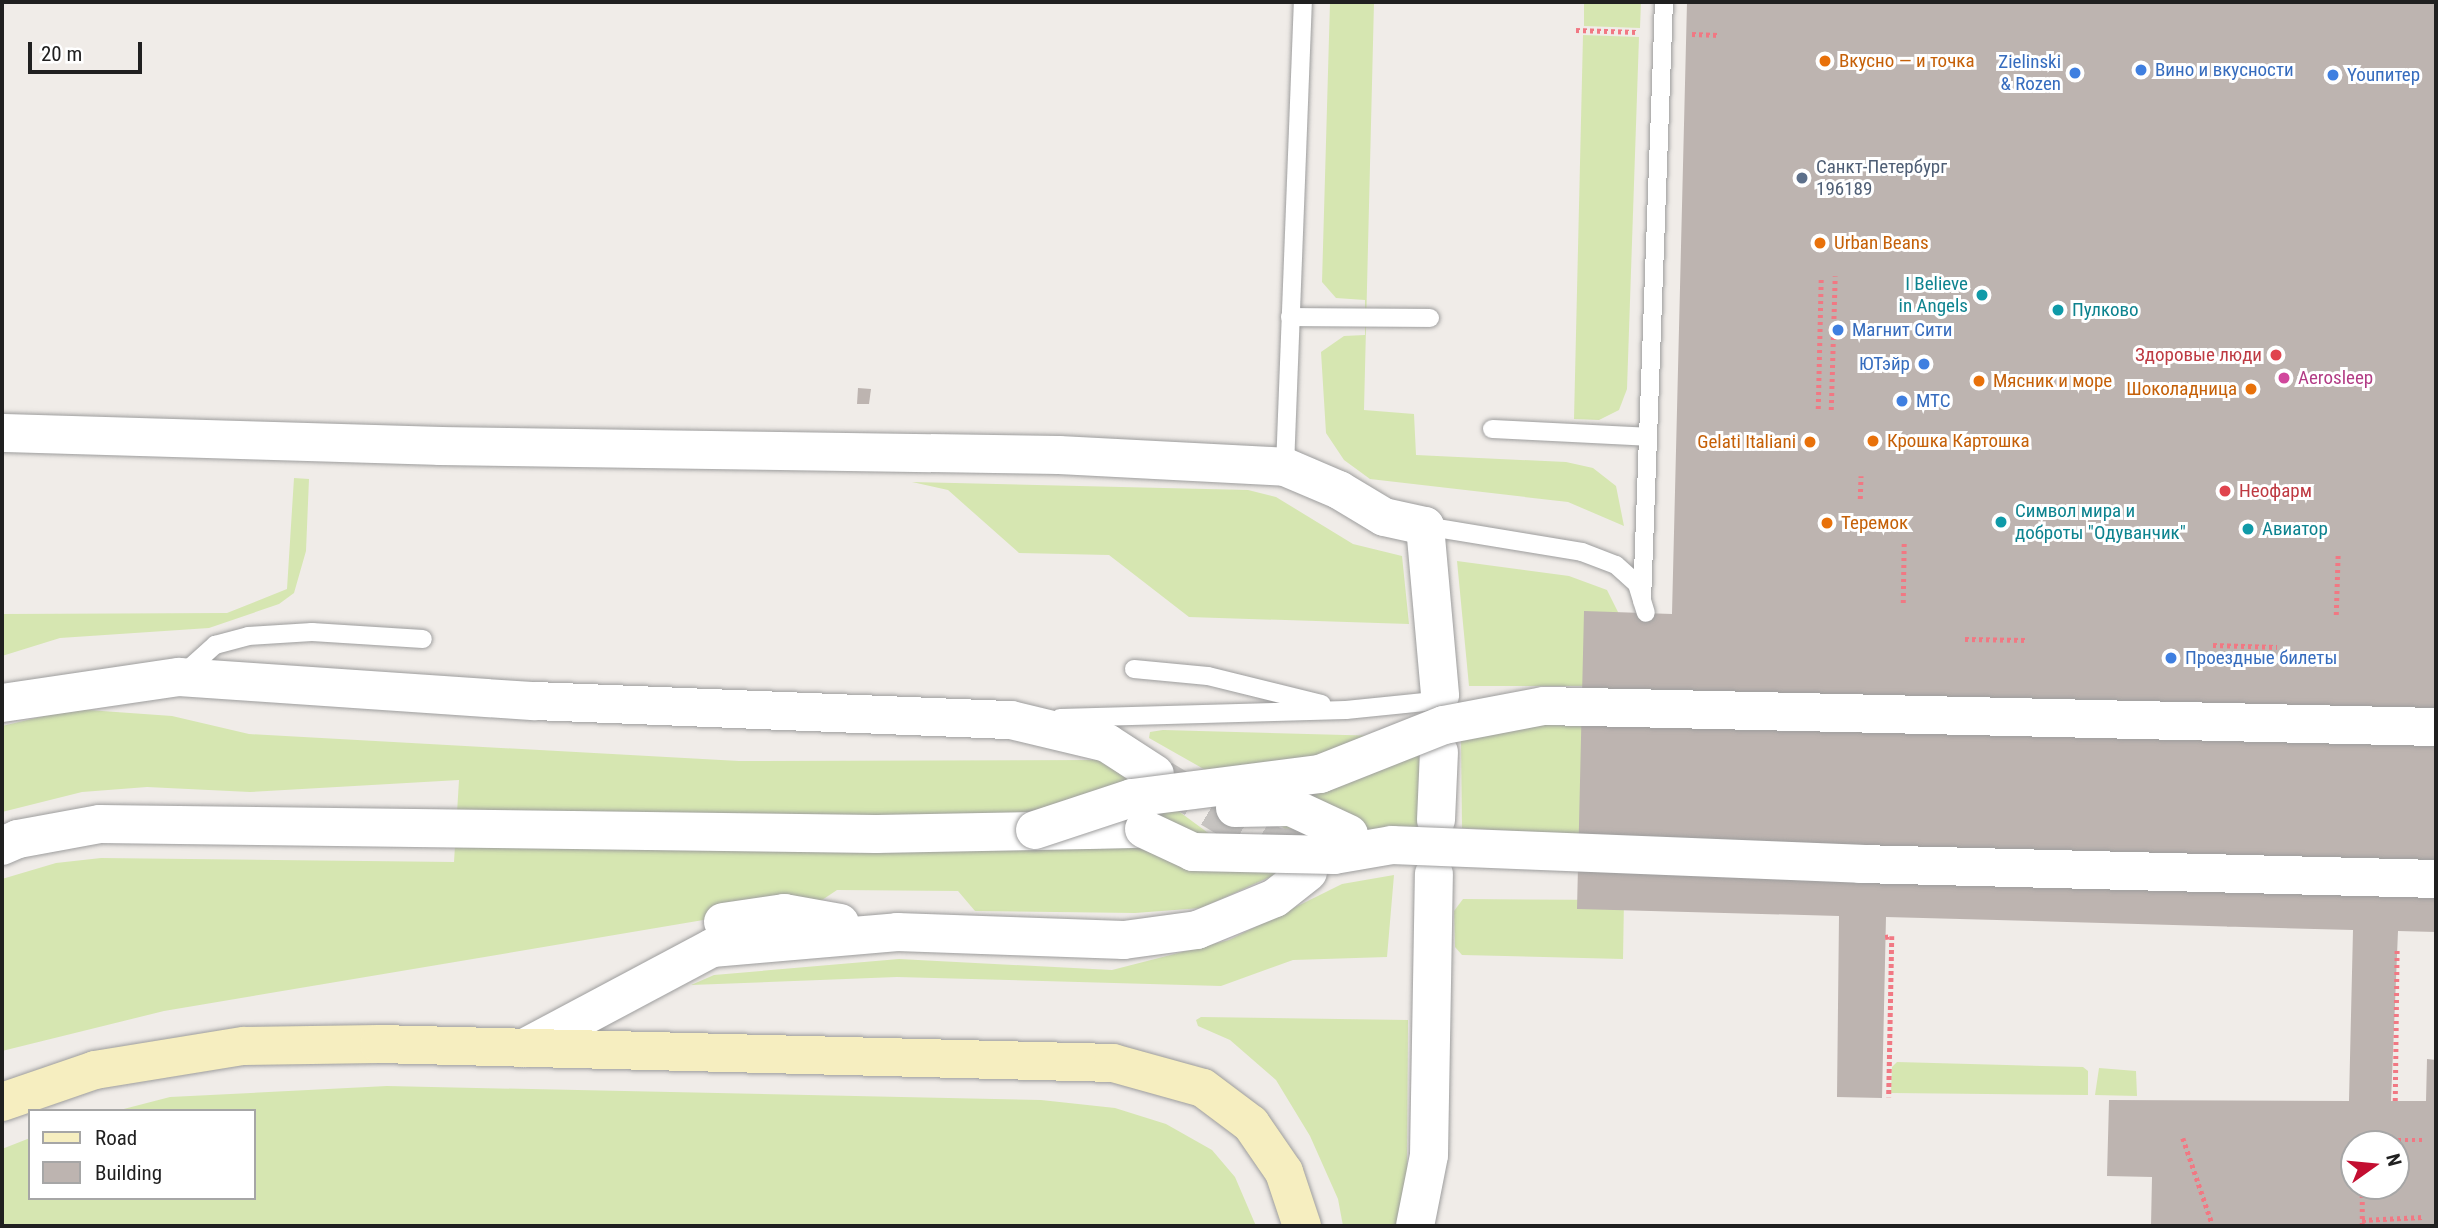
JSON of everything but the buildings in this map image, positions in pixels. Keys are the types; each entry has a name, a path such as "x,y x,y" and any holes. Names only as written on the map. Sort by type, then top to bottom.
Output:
{"main road":[{"path":"2,1102 95,1070 222,1048 379,1044 1113,1063 1164,1074 1203,1088 1251,1124 1284,1172 1302,1226"}],"street":[{"path":"2,433 440,446 1059,455 1285,467 1339,490 1384,517 1425,526 1433,699"},
{"path":"2,703 179,677 535,701 1011,719 1107,743 1155,774"},
{"path":"1035,830 1132,798 1320,774 1444,725 1544,706 2436,727"},
{"path":"1436,820 1439,752"},
{"path":"2,846 18,838 100,824 334,824 876,834 1144,829 1237,808 1291,807 1349,834 1392,845"},
{"path":"1144,829 1193,852 1334,855 1392,845 1874,864 2436,879"},
{"path":"524,1048 658,981 712,948 897,932 1124,940 1197,930 1275,898 1307,872"},
{"path":"1415,1226 1429,1155 1434,874"}],"lane":[{"path":"1285,467 1303,2"},
{"path":"1425,526 1583,552 1616,565 1637,584 1644,607 1664,2"},
{"path":"1290,317 1430,318"},
{"path":"1492,429 1648,437"},
{"path":"179,677 215,645 248,636 312,632 423,639"},
{"path":"1134,669 1208,676 1346,710"},
{"path":"1011,719 1346,710 1433,699"}],"path":[{"path":"1576,30 1640,32"},
{"path":"1818,409 1821,276"},
{"path":"1832,410 1835,276"},
{"path":"1860,499 1861,476"},
{"path":"1903,603 1904,540"},
{"path":"2336,615 2338,552"},
{"path":"1965,639 2028,640"},
{"path":"2213,645 2277,647"},
{"path":"1885,937 1892,936 1889,1097"},
{"path":"2395,1101 2397,948"},
{"path":"2183,1138 2213,1226"},
{"path":"2410,1140 2426,1140"},
{"path":"2362,1200 2362,1226"},
{"path":"2362,1220 2423,1217"}],"green space":[{"path":"1330,2 1374,2 1364,410 1414,414 1416,455 1566,462 1593,468 1616,486 1624,526 1568,502 1370,479 1344,460 1326,433 1321,352 1344,336 1365,335 1365,300 1336,298 1322,282"},
{"path":"1584,2 1641,2 1640,28 1584,26"},
{"path":"1583,35 1639,37 1627,389 1619,410 1599,420 1574,419"},
{"path":"294,478 309,479 306,551 294,593 279,604 209,628 60,638 2,656 2,614 227,613 287,589"},
{"path":"912,482 1248,490 1276,497 1353,544 1402,556 1409,624 1189,617 1109,555 1019,553 948,490"},
{"path":"1457,561 1569,576 1607,590 1619,614 1608,686 1469,686"},
{"path":"74,709 172,716 249,734 739,761 1098,760 1177,810 1238,855 1281,872 1201,908 1135,913 975,911 958,891 837,890 822,900 164,1011 2,1051 2,879 56,863 101,858 454,862 459,780 250,792 147,787 82,792 2,812 2,726"},
{"path":"1476,722 1628,728 1625,838 1462,828 1461,737"},
{"path":"1163,730 1420,737 1417,837 1285,829 1209,772 1149,738 1150,732"},
{"path":"1394,875 1387,957 1293,960 1221,986 897,977 691,985 714,975 899,959 1112,970 1229,940 1342,884"},
{"path":"1463,899 1624,900 1623,959 1462,955 1455,947 1454,911"},
{"path":"1201,1017 1408,1020 1407,1175 1396,1226 1343,1226 1338,1199 1310,1136 1276,1080 1230,1040 1198,1026 1196,1020"},
{"path":"1897,1062 2083,1067 2088,1071 2088,1095 1891,1093 1892,1067"},
{"path":"2099,1068 2136,1071 2137,1096 2095,1095"},
{"path":"387,1086 1041,1100 1115,1108 1166,1124 1212,1150 1235,1177 1256,1226 2,1226 2,1149 28,1139 28,1200 256,1200 256,1109 124,1109 170,1097"}],"tunnel":[{"path":"1162,779 1275,847 1300,848"}],"place":[{"name":"Вкусно — и точка","path":"1825,61"},
{"name":"Вино и вкусности","path":"2141,70"},
{"name":"Zielinski & Rozen","path":"2075,73"},
{"name":"Youпитер","path":"2333,75"},
{"name":"Санкт-Петербург 196189","path":"1802,178"},
{"name":"Urban Beans","path":"1820,243"},
{"name":"I Believe in Angels","path":"1982,295"},
{"name":"Пулково","path":"2058,310"},
{"name":"Магнит Сити","path":"1838,330"},
{"name":"Здоровые люди","path":"2276,355"},
{"name":"ЮТэйр","path":"1924,364"},
{"name":"Aerosleep","path":"2284,378"},
{"name":"Мясник и море","path":"1979,381"},
{"name":"Шоколадница","path":"2251,389"},
{"name":"МТС","path":"1902,401"},
{"name":"Крошка Картошка","path":"1873,441"},
{"name":"Gelati Italiani","path":"1810,442"},
{"name":"Неофарм","path":"2225,491"},
{"name":"Символ мира и доброты \"Одуванчик\"","path":"2001,522"},
{"name":"Теремок","path":"1827,523"},
{"name":"Авиатор","path":"2248,529"},
{"name":"Проездные билеты","path":"2171,658"}]}
